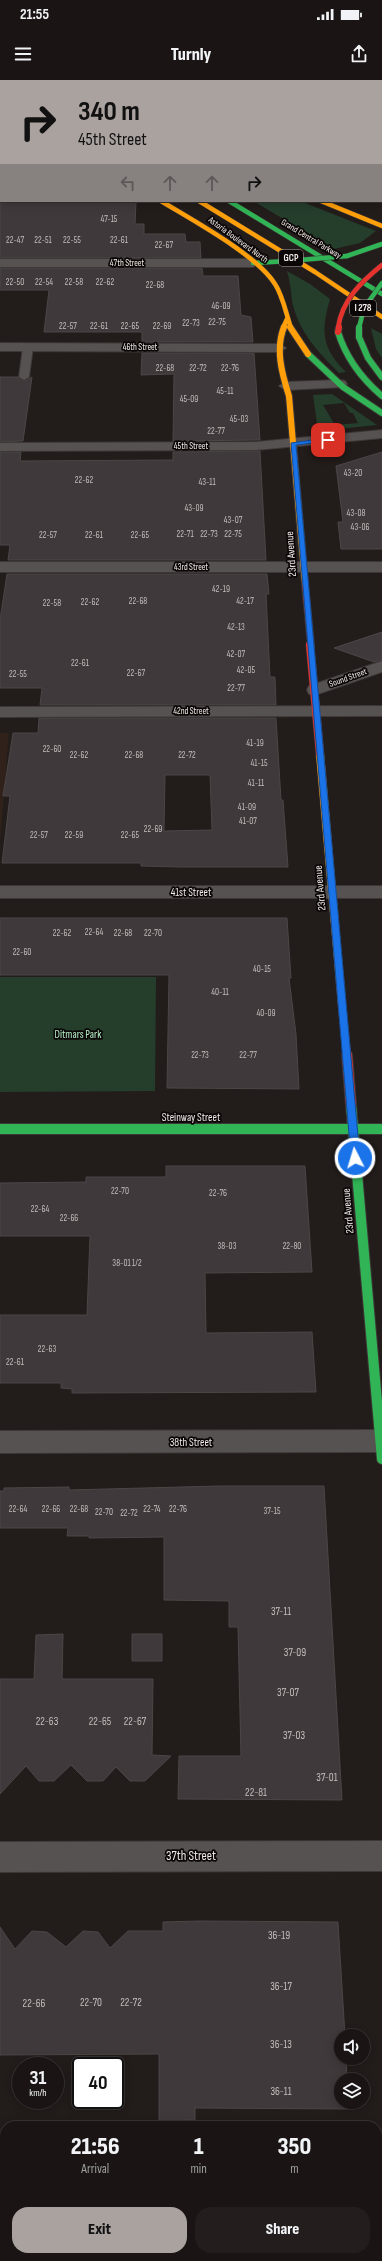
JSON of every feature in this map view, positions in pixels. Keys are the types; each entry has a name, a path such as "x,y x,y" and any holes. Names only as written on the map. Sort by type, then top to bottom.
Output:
{"main road":[{"name":"Astoria Boulevard North","path":"163,202 222,240 253,263 275,283 287,319 296,337 310,357 340,384 382,413"},
{"name":"GCP","path":"201,202 315,272 382,317"},
{"name":"Grand Central Parkway","path":"231,202 382,294"},
{"path":"324,202 364,217 382,226"},
{"path":"253,263 348,256 382,244"},
{"path":"382,265 357,287 343,304 337,322 342,348 354,368 382,396"},
{"name":"I 278","path":"382,283 360,315 357,324 359,337 368,358 382,377"},
{"name":"23rd Avenue","path":"287,319 279,339 282,375 290,396 352,1129 382,1447"},
{"name":"Steinway Street","path":"0,1129 382,1129"}],"street":[{"name":"47th Street","path":"0,263 253,263"},
{"name":"46th Street","path":"0,347 280,348"},
{"path":"286,386 340,384"},
{"name":"45th Street","path":"0,447 256,446 382,434"},
{"name":"43rd Street","path":"0,567 382,567"},
{"name":"Sound Street","path":"315,690 382,666"},
{"name":"42nd Street","path":"0,712 382,711"},
{"name":"41st Street","path":"0,892 382,892"},
{"name":"38th Street","path":"0,1442 382,1447"},
{"name":"37th Street","path":"0,1857 382,1856"}],"lane":[{"path":"24,377 28,347"}],"shaded area":[{"path":"0,733 9,733 0,843"}],"green space":[{"path":"255,202 303,202 376,231 360,243 334,249"},
{"path":"287,271 310,284 330,299 325,321 325,338 332,355 346,372 339,373 316,349 304,331 295,312"},
{"path":"371,328 382,334 382,358 376,349"},
{"path":"332,394 377,425 318,431 313,395","holes":["344,403 350,413 353,413 358,423 335,425 323,405"]},
{"name":"Ditmars Park","path":"0,977 156,977 155,1091 0,1092"}],"building":[{"path":"0,202 136,202 135,224 144,224 144,234 185,234 186,242 200,242 201,258 0,258"},
{"path":"0,268 202,268 203,276 238,276 241,315 251,317 253,342 142,342 142,332 44,332 49,290 0,290"},
{"path":"142,353 254,353 260,440 173,441 174,374 141,375"},
{"path":"0,377 18,377 25,381 32,377 23,441 0,442"},
{"path":"260,451 266,560 8,560 10,545 0,545 0,452 21,452 20,461 173,460 173,452"},
{"path":"382,452 382,549 341,549 338,522 343,522 336,466"},
{"path":"7,574 267,574 269,594 266,594 270,677 275,677 276,705 40,705 42,688 0,688 0,620"},
{"path":"382,632 382,660 374,662 334,648"},
{"path":"39,718 276,718 281,800 283,800 288,867 141,866 141,863 2,863 10,796 3,796 13,733 38,733","holes":["165,775 210,775 212,830 164,831"]},
{"path":"0,918 287,918 291,978 289,978 296,1034 299,1089 167,1088 169,975 0,975"},
{"path":"166,1166 305,1166 312,1272 205,1273 206,1333 312,1332 316,1392 72,1393 72,1389 61,1388 61,1383 0,1383 0,1315 87,1315 90,1236 0,1236 0,1183 86,1182 86,1177 166,1177"},
{"path":"219,1486 324,1486 342,1800 178,1799 179,1756 241,1756 238,1627 229,1627 229,1601 164,1600 164,1537 89,1538 89,1536 67,1536 68,1528 0,1528 0,1491 4,1491 4,1488 69,1487 69,1490"},
{"path":"63,1634 62,1679 153,1679 152,1755 171,1756 145,1781 130,1781 116,1767 103,1781 87,1781 71,1765 54,1781 39,1781 26,1766 0,1794 0,1679 34,1679 36,1635"},
{"path":"132,1634 162,1634 162,1661 132,1661"},
{"path":"163,1922 338,1922 345,2029 334,2029 334,2065 346,2065 347,2073 334,2073 334,2109 195,2108 195,2120 159,2121 159,2054 0,2055 0,1927 15,1949 32,1931 47,1932 66,1947 83,1931 98,1932 110,1948 128,1931 163,1931"}],"traffic: fast":[{"path":"231,202 382,294"},
{"path":"347,256 382,244"},
{"path":"288,261 347,256"},
{"path":"253,263 288,261"},
{"path":"359,337 360,322 364,308 382,283"},
{"path":"338,332 349,359 367,382 382,396"},
{"path":"359,337 368,358 382,377"},
{"path":"308,354 343,387 382,413"},
{"path":"351,1105 382,1459"},
{"path":"0,1129 382,1129"}],"traffic: slow":[{"path":"163,202 220,238 263,269 276,285 291,329 308,354"},
{"path":"201,202 315,272 382,317"},
{"path":"323,202 382,226"},
{"path":"287,319 279,339 282,375 289,396 305,583"},
{"path":"320,754 342,1004"}],"traffic: jam":[{"path":"338,332 339,321 346,302 358,286 382,265"},
{"path":"305,583 320,754"},
{"path":"342,1004 351,1105"}],"route":[{"path":"328,440 294,443 355,1158"}]}
